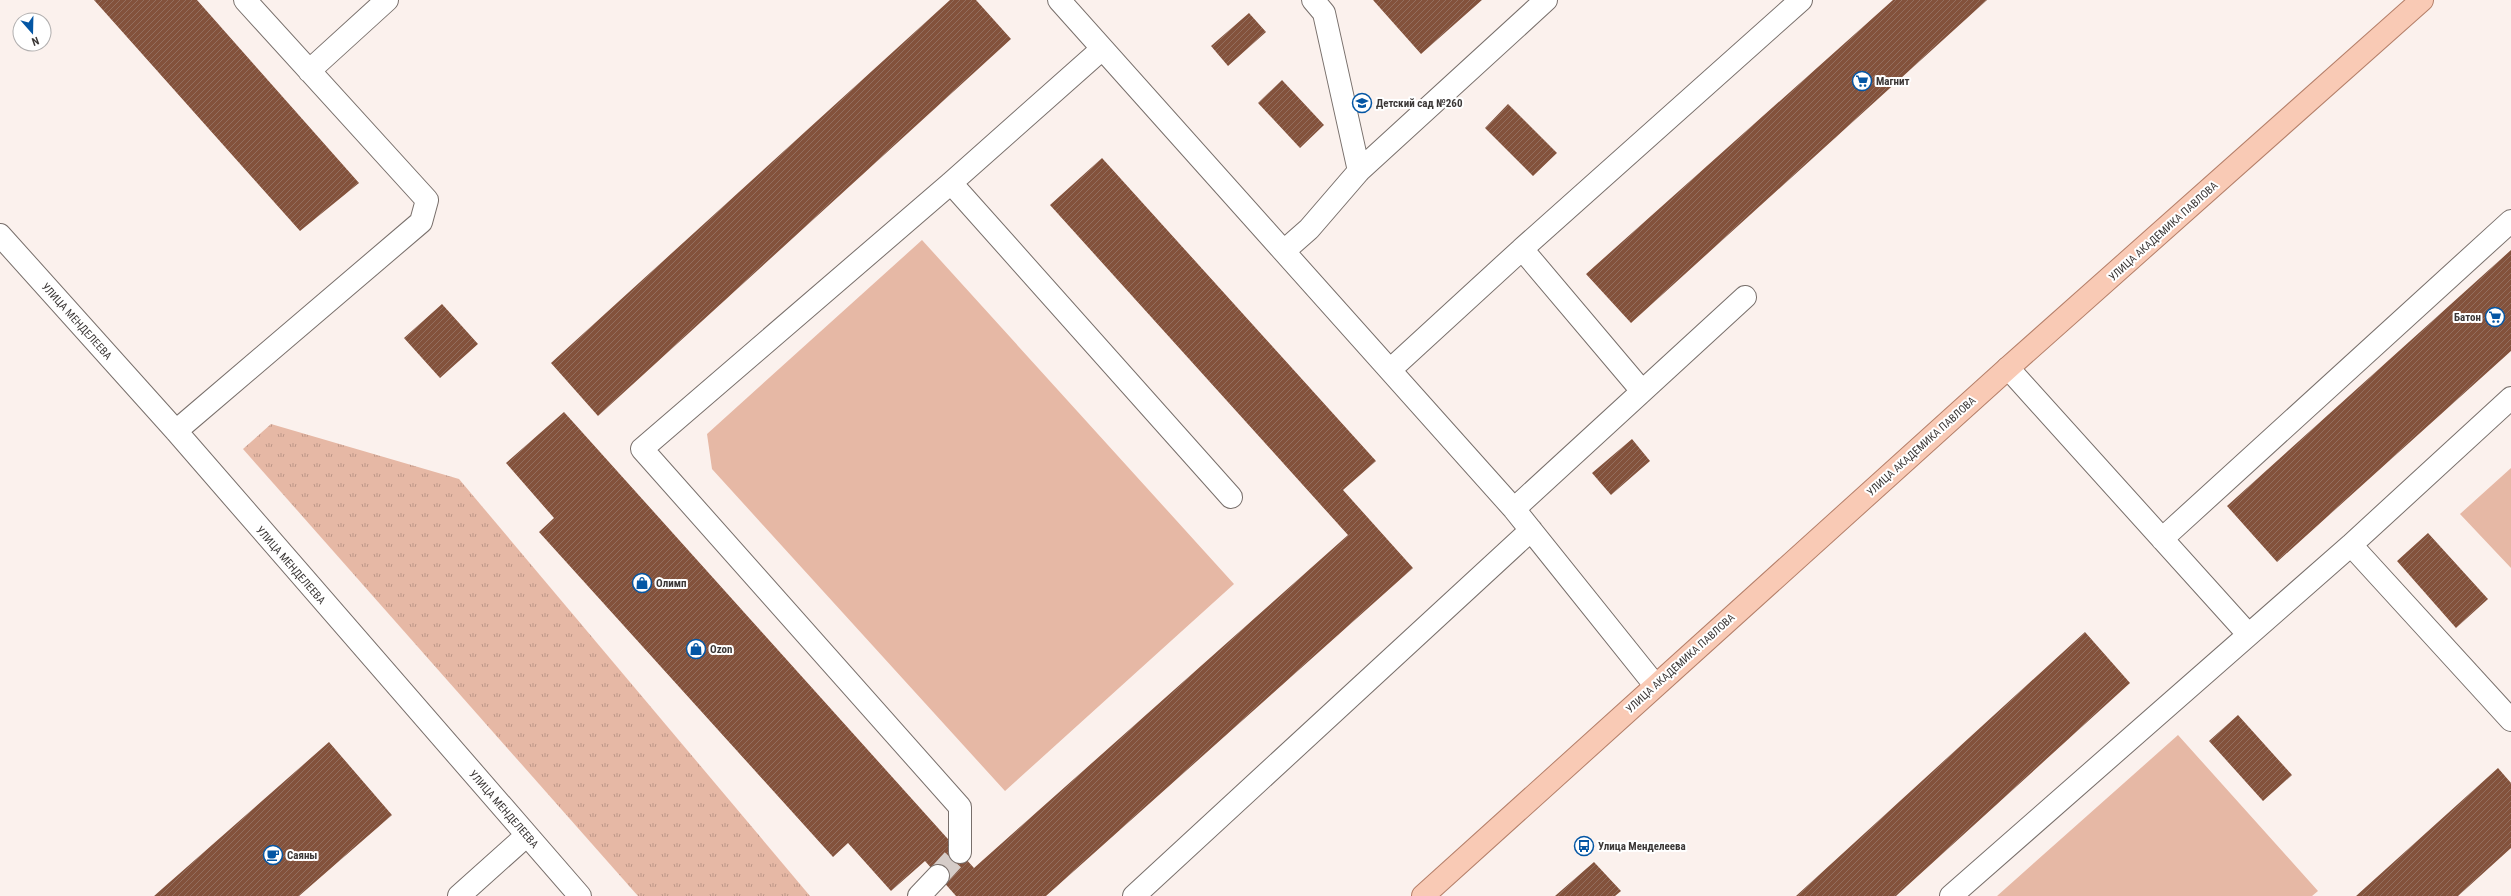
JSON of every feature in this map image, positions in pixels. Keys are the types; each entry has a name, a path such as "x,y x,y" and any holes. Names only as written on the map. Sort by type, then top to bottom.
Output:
{"main road":[{"name":"УЛИЦА АКАДЕМИКА ПАВЛОВА","path":"1423,896 1546,787 1655,685 2008,368 2422,0"}],"street":[{"path":"176,431 421,222 427,200 245,0"},
{"path":"309,71 387,0"},
{"path":"1059,0 1514,509 1655,685"},
{"path":"1313,0 1324,13 1359,170"},
{"path":"1284,251 1308,229 1359,170 1546,0"},
{"path":"1390,370 1522,249 1800,0"},
{"path":"960,852 960,807 642,449 951,183 1102,48"},
{"path":"951,183 1232,496"},
{"path":"2162,539 2511,221"},
{"name":"УЛИЦА МЕНДЕЛЕЕВА","path":"0,235 176,431 580,896"},
{"path":"1522,249 1642,392"},
{"path":"1514,509 1744,297"},
{"path":"2008,368 2248,634"},
{"path":"1951,896 2351,545 2511,398"},
{"path":"1134,896 1531,530"},
{"path":"2351,545 2511,720"},
{"path":"459,896 527,835"},
{"path":"919,896 938,876"}],"green space":[{"path":"922,240 1234,584 1005,791 712,469 707,434"},
{"path":"271,424 459,479 810,896 638,896 243,449"},
{"path":"2511,468 2511,568 2460,514"},
{"path":"2178,735 2318,891 2312,896 1997,896"}],"building":[{"path":"94,0 197,0 359,183 300,231"},
{"path":"950,0 976,0 1011,39 598,416 551,363"},
{"path":"1373,0 1482,0 1421,54"},
{"path":"1893,0 1987,0 1631,323 1586,274"},
{"path":"1249,13 1266,32 1228,66 1211,46"},
{"path":"1282,80 1324,125 1300,148 1258,103"},
{"path":"1508,104 1557,153 1533,176 1485,128"},
{"path":"1102,158 1376,461 1343,490 1413,568 1046,896 956,896 925,861 891,891 848,843 833,857 539,532 554,518 506,463 564,412 974,868 1348,535 1050,205"},
{"path":"2511,250 2511,351 2277,562 2227,506"},
{"path":"442,304 478,344 440,378 404,338"},
{"path":"1632,439 1650,461 1611,495 1592,473"},
{"path":"2428,533 2488,599 2456,628 2397,561"},
{"path":"2085,632 2130,683 1896,896 1796,896"},
{"path":"2238,715 2292,775 2263,801 2209,741"},
{"name":"Саяны","path":"329,742 392,815 299,896 154,896"},
{"path":"2498,768 2511,783 2511,848 2458,896 2356,896"},
{"path":"1594,862 1621,891 1615,896 1555,896"}],"tunnel":[{"path":"938,876 960,852"}],"place":[{"name":"Магнит","path":"1862,81"},
{"name":"Детский сад №260","path":"1362,103"},
{"name":"Батон","path":"2495,317"},
{"name":"Олимп","path":"642,583"},
{"name":"Ozon","path":"696,649"},
{"name":"Улица Менделеева","path":"1584,846"},
{"name":"Саяны","path":"273,855"}]}
